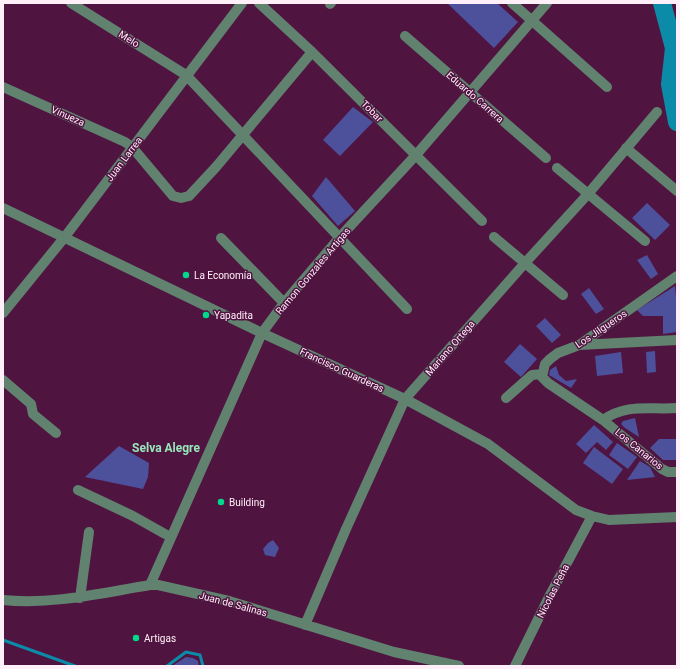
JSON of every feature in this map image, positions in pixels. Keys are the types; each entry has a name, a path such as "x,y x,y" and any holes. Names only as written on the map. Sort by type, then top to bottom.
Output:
{"street":[{"name":"Melo","path":"70,3 186,75 407,309"},
{"name":"Juan Larrea","path":"3,313 64,238 242,3"},
{"name":"Tobar","path":"260,3 312,52 482,221"},
{"path":"512,3 607,87"},
{"name":"Ramon Gonzales Artigas","path":"150,585 262,333 284,303 340,237 416,155 547,3"},
{"name":"Eduardo Carrera","path":"405,36 546,158"},
{"path":"132,147 173,196 181,198 189,196 216,167 312,52"},
{"name":"Vinueza","path":"3,87 125,142 132,147"},
{"name":"Mariano Ortega","path":"305,625 346,529 405,399 588,194 657,112"},
{"path":"626,148 677,191"},
{"path":"557,168 645,241"},
{"name":"Francisco Guarderas","path":"3,208 262,333 405,399 488,444 576,510 609,520 677,517"},
{"path":"494,237 562,296"},
{"path":"221,238 284,303"},
{"name":"Los Jilgueros","path":"542,374 545,364 558,353 579,345 677,276"},
{"path":"579,345 677,340"},
{"path":"506,398 532,375 542,374 542,377 548,384 603,420 618,412 633,408 677,408"},
{"path":"3,380 32,404 33,414 56,434"},
{"name":"Los Canarios","path":"603,420 662,469 668,472 677,472"},
{"path":"78,490 133,516 165,534"},
{"name":"Nicolas Peña","path":"515,666 550,595 592,516"},
{"path":"80,598 89,532"},
{"name":"Juan de Salinas","path":"3,600 38,602 80,598 150,585 167,587 229,601 394,652 457,666"}],"shaded area":[{"path":"447,3 497,3 518,22 494,48"},
{"path":"353,107 373,122 340,156 323,140"},
{"path":"326,177 355,211 338,226 312,196"},
{"path":"647,203 670,225 655,240 632,218"},
{"path":"647,255 658,274 651,279 637,260"},
{"path":"675,286 677,332 663,334 663,316 643,316 637,310"},
{"path":"589,288 604,309 596,314 581,294"},
{"path":"545,318 561,335 552,343 536,326"},
{"path":"520,344 537,359 521,377 504,362"},
{"path":"655,351 656,372 647,373 646,352"},
{"path":"621,352 623,373 597,376 595,356"},
{"path":"556,366 559,375 566,381 577,379 571,388 549,375 550,370"},
{"path":"635,418 639,437 621,424 623,421"},
{"path":"594,425 613,442 606,450 597,442 586,453 576,444"},
{"path":"659,439 677,439 677,460 663,460 650,448"},
{"path":"617,443 637,457 628,469 609,455"},
{"path":"119,446 149,463 148,477 143,489 85,477"},
{"path":"594,447 623,469 612,484 583,463"},
{"path":"640,461 650,467 655,477 627,480"},
{"path":"273,540 279,548 275,557 265,555 263,549"},
{"path":"186,657 193,658 198,661 199,666 172,666"}],"waterway":[{"path":"662,3 674,48 670,84 677,122"},
{"path":"3,640 75,666"},
{"path":"167,666 186,652 200,655 203,666"}],"place":[{"name":"La Economía","path":"186,275"},
{"name":"Yapadita","path":"206,315"},
{"name":"Building","path":"221,502"},
{"name":"Artigas","path":"136,638"}],"district":[{"name":"Selva Alegre","path":"166,448"}]}
